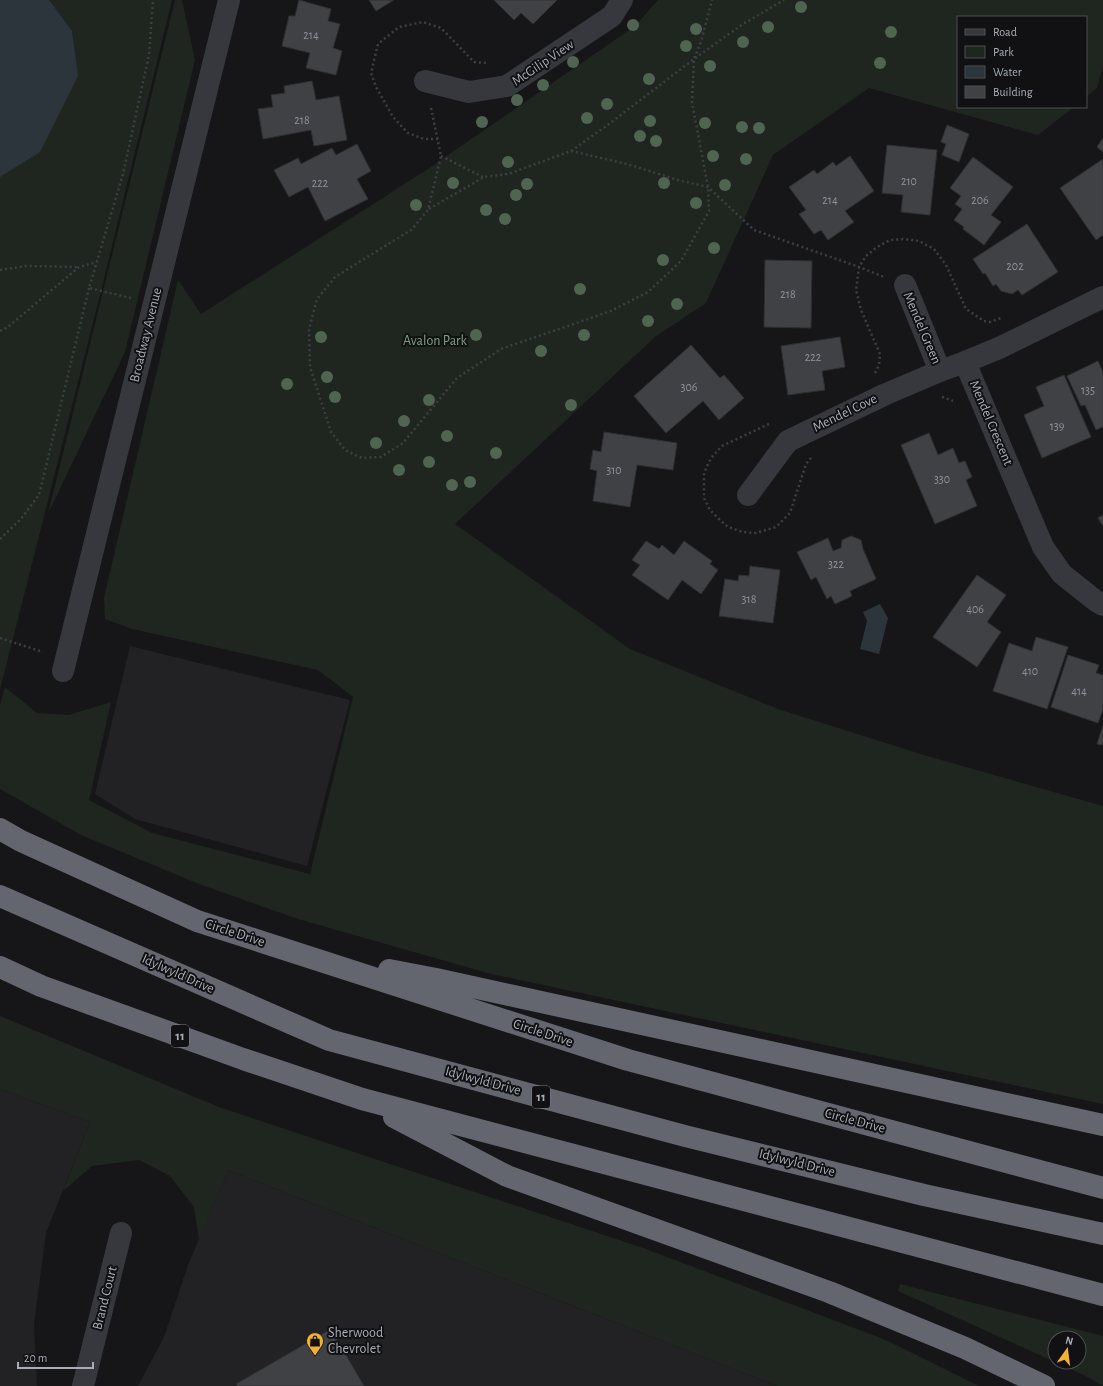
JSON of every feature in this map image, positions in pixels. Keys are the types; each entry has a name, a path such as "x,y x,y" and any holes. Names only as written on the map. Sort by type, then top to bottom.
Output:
{"highway":[{"name":"Circle Drive","path":"0,829 21,841 198,921 628,1060 1103,1188"},
{"name":"Idylwyld Drive","path":"0,896 329,1040 693,1138 924,1195 1103,1234"},
{"path":"300,953 436,979 1103,1124"},
{"name":"11","path":"0,967 40,986 243,1059 362,1099 1103,1295"},
{"path":"362,1099 507,1176 829,1292 965,1348 1044,1386"}],"street":[{"name":"Broadway Avenue","path":"65,664 229,0"},
{"name":"McGilip View","path":"425,80 469,92 507,86 612,16 622,0"},
{"name":"Mendel Green","path":"904,285 940,371"},
{"name":"Mendel Crescent","path":"1103,297 999,348 965,362 1044,547 1062,574 1103,605"},
{"name":"Mendel Cove","path":"748,495 788,441 886,394 965,362"},
{"name":"Brand Court","path":"83,1386 121,1233"}],"path":[{"path":"0,539 21,519 39,495 89,288 123,174 149,55 153,0"},
{"path":"712,0 701,42 694,59 692,102 708,187 709,211 681,261 648,292 611,311 501,349 458,378 403,443 381,457 362,458 345,450 331,432 310,366 309,329 317,299 335,277 411,230 428,210 484,177 508,174 571,150 609,124 694,59 743,24 782,1"},
{"path":"776,0 782,1"},
{"path":"438,139 424,139 408,133 393,117 376,87 371,73 378,44 400,27 423,22 441,28 474,62 492,62"},
{"path":"425,80 441,156 428,210"},
{"path":"571,150 708,187 754,230 859,266"},
{"path":"441,156 484,177"},
{"path":"0,270 26,266 78,267 97,262"},
{"path":"0,330 8,326 78,267"},
{"path":"89,288 154,303"},
{"path":"0,638 65,664"}],"shaded area":[{"path":"130,646 350,700 307,866 135,819 95,794"},
{"path":"0,1089 90,1122 46,1233 34,1324 37,1386 0,1386"},
{"path":"228,1170 777,1386 138,1386 164,1337 188,1265"}],"green space":[{"path":"0,0 172,0 101,291 0,690"},
{"path":"175,0 182,0 195,60 125,352 48,514"},
{"name":"Avalon Park","path":"658,0 1103,0 1103,66 1097,88 1087,96 1087,16 957,16 957,108 1073,108 1038,135 869,88 773,155 706,303 655,337 455,524 630,649 778,709 924,755 1103,806 1103,1104 491,974 298,919 199,884 81,835 0,789 0,705 5,687 37,713 69,715 111,702 89,800 152,833 310,874 353,697 318,670 132,629 105,619 104,598 178,280 201,314 428,169 635,26"},
{"path":"0,1016 219,1107 646,1249 886,1340 979,1386 777,1386 228,1170 199,1240 194,1207 170,1176 139,1160 92,1166 63,1191 90,1122 0,1089"},
{"path":"900,1284 1080,1330 1047,1330 1047,1358 898,1291"},
{"path":"1087,1332 1103,1336 1103,1386 1073,1370 1087,1370"}],"water":[{"path":"0,0 49,0 72,31 78,76 40,152 0,177"},
{"path":"880,604 888,618 879,654 860,649 867,621 863,612"}],"building":[{"path":"299,0 331,9 328,21 340,24 333,48 342,51 336,75 306,68 310,53 282,46 289,16 295,16"},
{"path":"369,0 394,0 376,11"},
{"path":"494,0 557,0 533,24 521,13 514,20"},
{"path":"312,81 316,100 339,96 347,140 314,146 311,130 263,139 258,109 273,107 271,95 285,93 284,86"},
{"path":"947,125 969,134 959,162 942,155 946,144 941,142"},
{"path":"1103,138 1103,152 1097,147"},
{"path":"357,144 371,171 357,179 368,199 325,221 308,187 289,197 274,170 298,158 301,164 332,148 336,155"},
{"path":"887,145 937,150 930,215 901,212 903,195 882,193"},
{"path":"850,156 874,191 845,211 854,222 828,240 821,230 814,234 799,214 806,210 789,187 814,170 817,174 833,162 836,166"},
{"path":"973,157 1013,187 991,215 1001,222 984,245 954,220 962,209 955,204 961,196 950,188"},
{"path":"1103,159 1103,235 1096,240 1060,188"},
{"path":"1027,224 1058,272 1022,295 1018,290 1012,294 1001,291 996,284 993,286 985,273 983,274 973,259"},
{"path":"765,260 812,261 811,328 764,327"},
{"path":"840,337 845,367 822,371 825,390 788,395 781,346"},
{"path":"691,345 720,378 724,375 744,398 719,420 703,401 666,433 634,396"},
{"path":"1098,361 1103,372 1103,427 1096,430 1085,405 1081,406 1067,376"},
{"path":"1064,375 1091,437 1042,458 1024,415 1044,406 1036,387"},
{"path":"604,432 677,443 673,470 637,465 630,507 593,501 597,471 590,469 593,450 601,452"},
{"path":"929,433 938,455 953,448 959,463 965,461 972,477 966,480 977,506 935,524 901,445"},
{"path":"1103,515 1103,526 1098,518"},
{"path":"851,536 861,540 863,549 876,579 850,591 852,596 835,604 831,596 827,599 816,577 811,580 797,552 828,538 833,551 841,548 842,540"},
{"path":"646,541 659,549 662,545 674,555 684,541 712,561 710,564 718,570 701,594 682,580 668,600 632,575 640,565 632,560"},
{"path":"750,566 780,570 773,623 719,616 725,579 738,581 739,575 749,576"},
{"path":"977,575 1006,595 987,622 1001,632 977,667 933,637"},
{"path":"1036,637 1068,647 1047,709 993,691 1009,643 1032,651"},
{"path":"1068,655 1099,665 1096,673 1103,675 1103,709 1098,723 1051,707"},
{"path":"1103,726 1103,745 1097,744"},
{"name":"Sherwood Chevrolet","path":"331,1329 364,1386 238,1386 236,1384"}],"place":[{"name":"Sherwood Chevrolet","path":"315,1356"}]}
